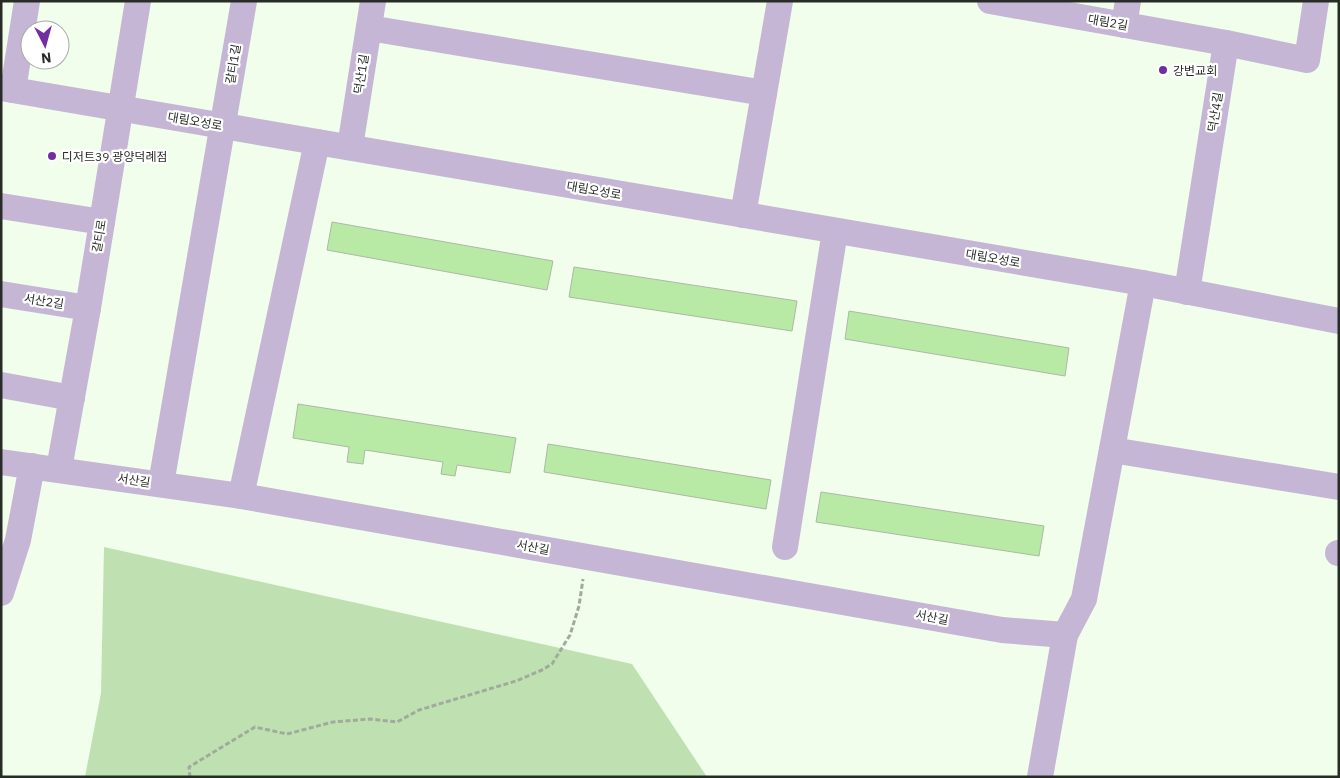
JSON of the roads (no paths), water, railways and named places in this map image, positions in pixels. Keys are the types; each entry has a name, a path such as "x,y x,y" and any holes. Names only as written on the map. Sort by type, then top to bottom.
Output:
{"street":[{"path":"7,89 27,1"},
{"name":"갈티로","path":"59,469 88,308 138,1"},
{"name":"갈티1길","path":"160,484 244,1"},
{"name":"덕산1길","path":"350,147 373,1"},
{"path":"743,215 780,1"},
{"name":"대림2길","path":"990,1 1126,13 1226,43"},
{"path":"1226,43 1307,60 1316,1"},
{"path":"369,28 764,93"},
{"name":"덕산4길","path":"1187,292 1226,43"},
{"name":"대림오성로","path":"7,89 1143,283 1339,321"},
{"path":"241,496 317,142"},
{"path":"1,206 102,222"},
{"path":"785,547 835,231"},
{"path":"1040,777 1065,634 1084,599 1143,283"},
{"name":"서산2길","path":"1,294 88,308"},
{"path":"1,385 72,398"},
{"path":"1112,450 1339,487"},
{"name":"서산길","path":"1,462 241,496 1002,630 1065,634"},
{"path":"1,593 18,540 32,466"}],"place":[{"name":"강변교회","path":"1163,70"},
{"name":"디저트39 광양덕례점","path":"52,156"}]}
